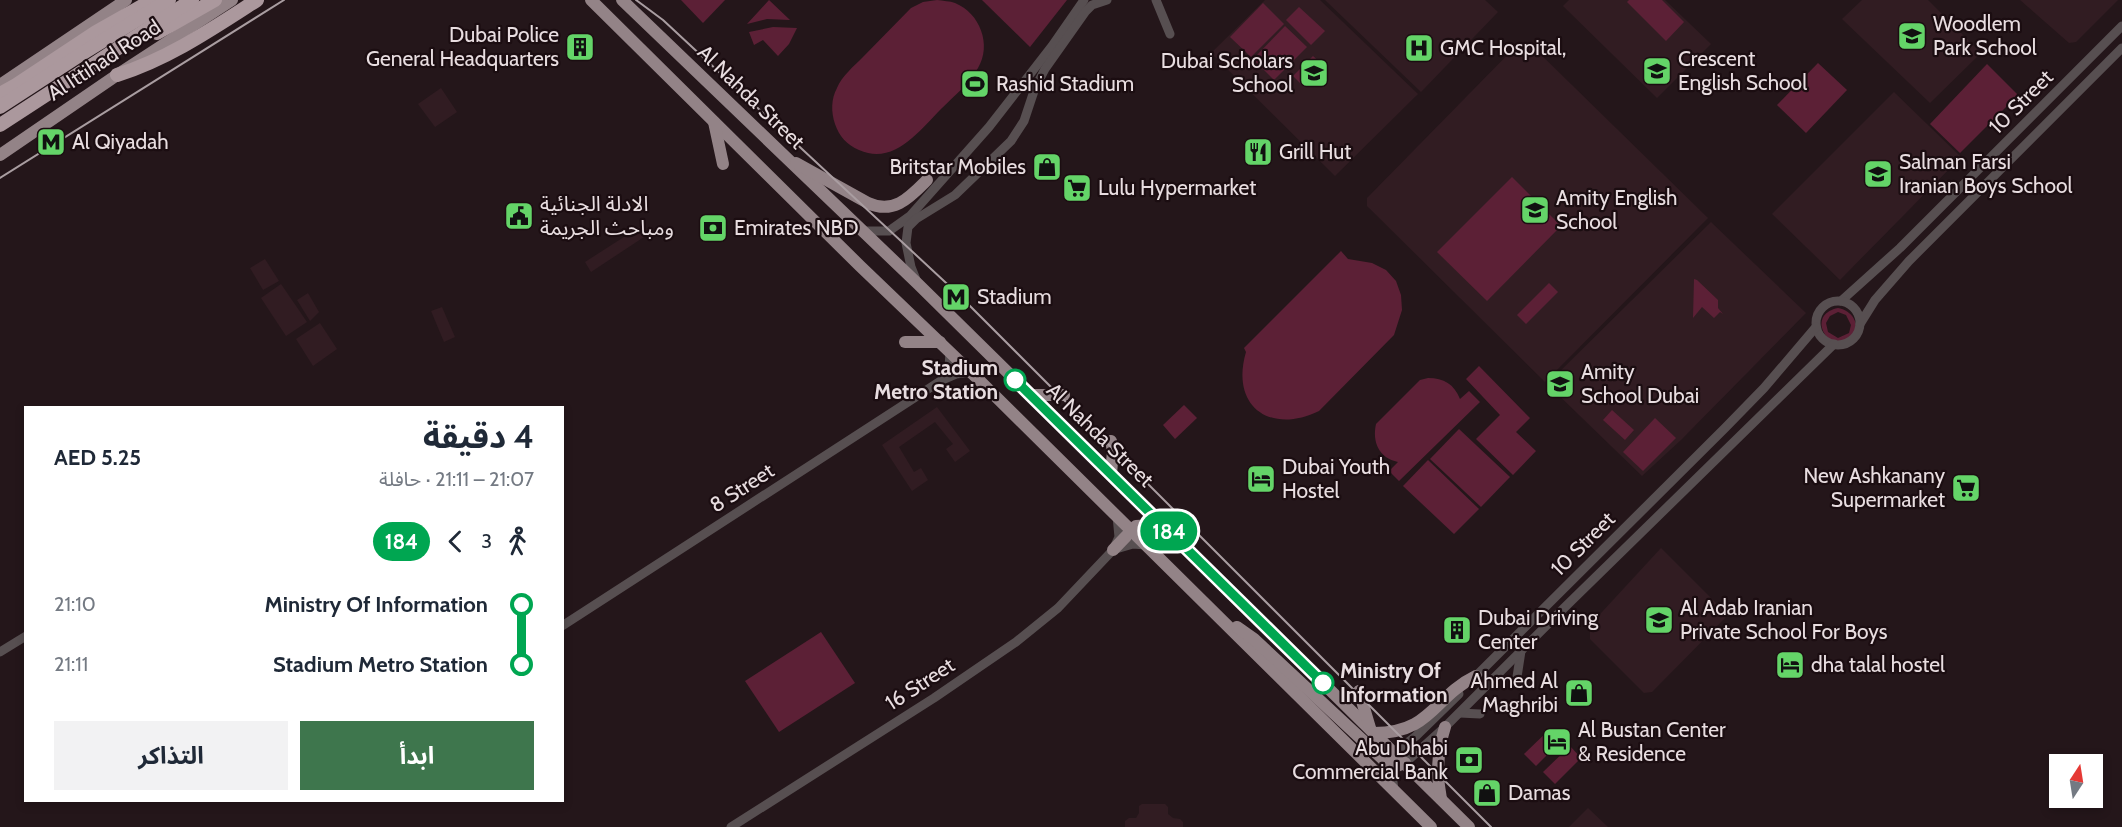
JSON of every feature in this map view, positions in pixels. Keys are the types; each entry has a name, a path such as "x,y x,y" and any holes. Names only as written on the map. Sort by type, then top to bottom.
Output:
{"highway":[{"path":"0,94 16,86 96,32 153,0"},
{"name":"Al Ittihad Road","path":"0,107 83,52 169,0"},
{"name":"Al Ittihad Road","path":"0,125 192,0"},
{"path":"122,47 144,40 215,0"},
{"path":"117,75 139,68 177,50 257,0"}],"main road":[{"name":"Al Ittihad Road","path":"0,85 126,0"},
{"name":"Al Ittihad Road","path":"0,155 232,0"},
{"name":"Al Nahda Street","path":"591,0 1431,827"},
{"name":"Al Nahda Street","path":"622,0 918,284 1372,731 1399,749 1441,799 1469,827"},
{"path":"713,121 723,164"},
{"path":"789,160 879,207 891,207 902,203 927,180"},
{"path":"905,342 940,342"},
{"path":"1031,395 1065,395"},
{"path":"1111,441 1113,451 1111,474"},
{"path":"1113,550 1131,530 1142,524 1158,527 1236,604 1259,621"},
{"path":"1214,612 1254,639 1391,765 1397,766 1409,760"},
{"path":"1359,691 1372,731 1399,731 1413,726 1431,713 1459,686 1476,676"},
{"path":"1441,799 1438,758 1445,728"}],"street":[{"path":"863,231 889,231 910,216 989,128 1084,0"},
{"path":"918,284 911,267 906,243 908,227 916,219 955,195 1011,141 1024,121 1035,88 1051,61 1086,11 1107,0"},
{"path":"1155,0 1170,34"},
{"name":"10 Street","path":"1841,301 1900,248 2122,26"},
{"name":"10 Street","path":"1860,324 1871,304 1909,261 2122,48"},
{"path":"1841,301 1849,304 1856,311 1860,324 1856,335 1843,344 1834,344 1824,340 1816,327 1817,316 1823,307 1841,301"},
{"name":"10 Street","path":"1399,749 1416,736 1725,429 1764,388 1816,327"},
{"name":"10 Street","path":"1409,760 1445,728 1744,430 1834,344"},
{"path":"942,380 949,367 950,352"},
{"name":"8 Street","path":"564,625 942,380 956,374 970,372"},
{"path":"1113,550 1119,537 1117,516"},
{"path":"1113,550 1133,544 1146,545"},
{"name":"16 Street","path":"730,827 934,698 1016,642 1064,603 1113,550"},
{"path":"1,655 24,638"},
{"path":"1517,676 1521,651"},
{"path":"1460,713 1480,714"},
{"path":"1394,790 1391,765 1399,749"}],"shaded area":[{"path":"681,0 725,0 703,23"},
{"path":"769,0 790,20 767,19 747,24"},
{"path":"937,0 953,2 964,8 977,22 984,50 978,68 961,90 905,144 895,150 872,154 855,148 841,136 834,119 833,101 839,84 848,71 911,8 923,2"},
{"path":"982,0 1067,0 1030,47"},
{"name":"Dubai Scholars School","path":"1265,0 1320,0 1418,94 1335,176 1211,53"},
{"name":"GMC Hospital,","path":"1325,0 1485,0 1498,12 1421,92"},
{"name":"Crescent English School","path":"1569,0 1665,0 1711,44 1657,98 1563,6"},
{"path":"1629,0 1662,0 1684,22 1666,41 1627,2"},
{"name":"Woodlem Park School","path":"1862,0 1928,0 1981,53 1930,103 1842,19"},
{"path":"2020,0 2118,0 2076,42 2069,43"},
{"path":"1263,3 1284,24 1251,57 1230,37"},
{"path":"1299,7 1325,31 1311,45 1286,20"},
{"path":"1285,26 1307,47 1274,80 1253,59"},
{"path":"773,27 797,28 789,44 778,56 763,40 754,45 749,32"},
{"name":"Amity English School","path":"1520,42 1528,42 1708,218 1545,382 1367,206 1367,198"},
{"path":"1313,56 1324,66 1304,87 1293,76"},
{"path":"1818,63 1847,90 1806,133 1777,105"},
{"path":"1987,64 2018,95 1960,153 1930,124"},
{"path":"441,88 457,112 435,127 418,104"},
{"name":"Salman Farsi Iranian Boys School","path":"1894,92 1961,157 1840,280 1772,214"},
{"path":"1512,177 1561,226 1487,301 1437,252"},
{"path":"1711,222 1806,313 1681,440 1642,476 1547,384"},
{"path":"641,226 647,235 591,272 585,262"},
{"path":"1341,251 1348,259 1372,263 1386,270 1396,281 1401,295 1402,310 1394,335 1319,411 1301,418 1285,420 1270,417 1258,411 1249,401 1244,387 1243,371 1246,352 1244,348"},
{"path":"265,259 279,281 263,290 250,268"},
{"path":"1694,279 1718,300 1718,308 1723,314 1720,312 1714,318 1702,307 1693,318"},
{"path":"1549,283 1558,292 1526,324 1517,315"},
{"path":"281,284 307,322 286,336 261,298"},
{"path":"308,293 319,312 310,321 297,300"},
{"path":"442,307 455,337 444,342 431,311"},
{"path":"1838,308 1843,309 1854,318 1855,331 1844,342 1836,342 1824,333 1823,319 1828,312","holes":["1838,312 1846,315 1851,325 1849,333 1838,338 1828,332 1826,323 1830,316"]},
{"path":"320,323 337,349 313,366 296,339"},
{"path":"1479,366 1530,418 1516,432 1536,451 1513,475 1476,439 1500,415 1466,379"},
{"path":"1428,378 1448,383 1455,389 1460,399 1469,391 1480,402 1399,481 1389,471 1398,462 1386,457 1378,448 1375,437 1376,424 1420,380"},
{"path":"1184,405 1197,418 1175,439 1163,425"},
{"path":"937,407 970,451 955,462 946,449 953,444 935,422 899,447 914,472 921,468 928,480 912,491 882,445"},
{"path":"1612,410 1634,430 1625,440 1603,420"},
{"path":"1655,418 1676,438 1643,471 1623,452"},
{"path":"1459,429 1510,477 1481,507 1430,459"},
{"path":"1428,460 1479,509 1454,534 1403,486"},
{"name":"Al Adab Iranian Private School For Boys","path":"1661,548 1728,615 1652,692 1644,693 1590,639 1590,625"},
{"path":"821,632 855,683 779,732 745,681"},
{"path":"1551,728 1562,740 1536,766 1524,754"},
{"path":"1570,746 1581,758 1555,784 1543,772"},
{"path":"1165,804 1168,807 1168,814 1180,819 1183,827 1125,827 1125,821 1129,818 1136,818 1139,806"},
{"path":"1588,808 1608,827 1569,827"}],"railway":[{"path":"0,178 284,0"},
{"path":"636,0 663,20 958,294 1491,827"}],"bus line":[{"name":"184","path":"1015,380 1323,683"}],"place":[{"name":"Woodlem Park School","path":"1912,36"},
{"name":"Dubai Police General Headquarters","path":"580,47"},
{"name":"GMC Hospital,","path":"1419,48"},
{"name":"Crescent English School","path":"1657,71"},
{"name":"Dubai Scholars School","path":"1314,73"},
{"name":"Rashid Stadium","path":"975,84"},
{"name":"Al Qiyadah","path":"51,142"},
{"name":"Grill Hut","path":"1258,152"},
{"name":"Britstar Mobiles","path":"1047,167"},
{"name":"Salman Farsi Iranian Boys School","path":"1878,174"},
{"name":"Lulu Hypermarket","path":"1077,188"},
{"name":"Amity English School","path":"1535,210"},
{"name":"الادلة الجنائية ومباحث الجريمة","path":"519,216"},
{"name":"Emirates NBD","path":"713,228"},
{"name":"Stadium","path":"956,297"},
{"name":"Stadium Metro Station","path":"1015,380"},
{"name":"Amity School Dubai","path":"1560,384"},
{"name":"Dubai Youth Hostel","path":"1261,479"},
{"name":"New Ashkanany Supermarket","path":"1966,488"},
{"name":"Al Adab Iranian Private School For Boys","path":"1659,620"},
{"name":"Dubai Driving Center","path":"1457,630"},
{"name":"dha talal hostel","path":"1790,665"},
{"name":"Ministry Of Information","path":"1323,683"},
{"name":"Ahmed Al Maghribi","path":"1579,693"},
{"name":"Al Bustan Center & Residence","path":"1557,742"},
{"name":"Abu Dhabi Commercial Bank","path":"1469,760"},
{"name":"Damas","path":"1487,793"}]}
